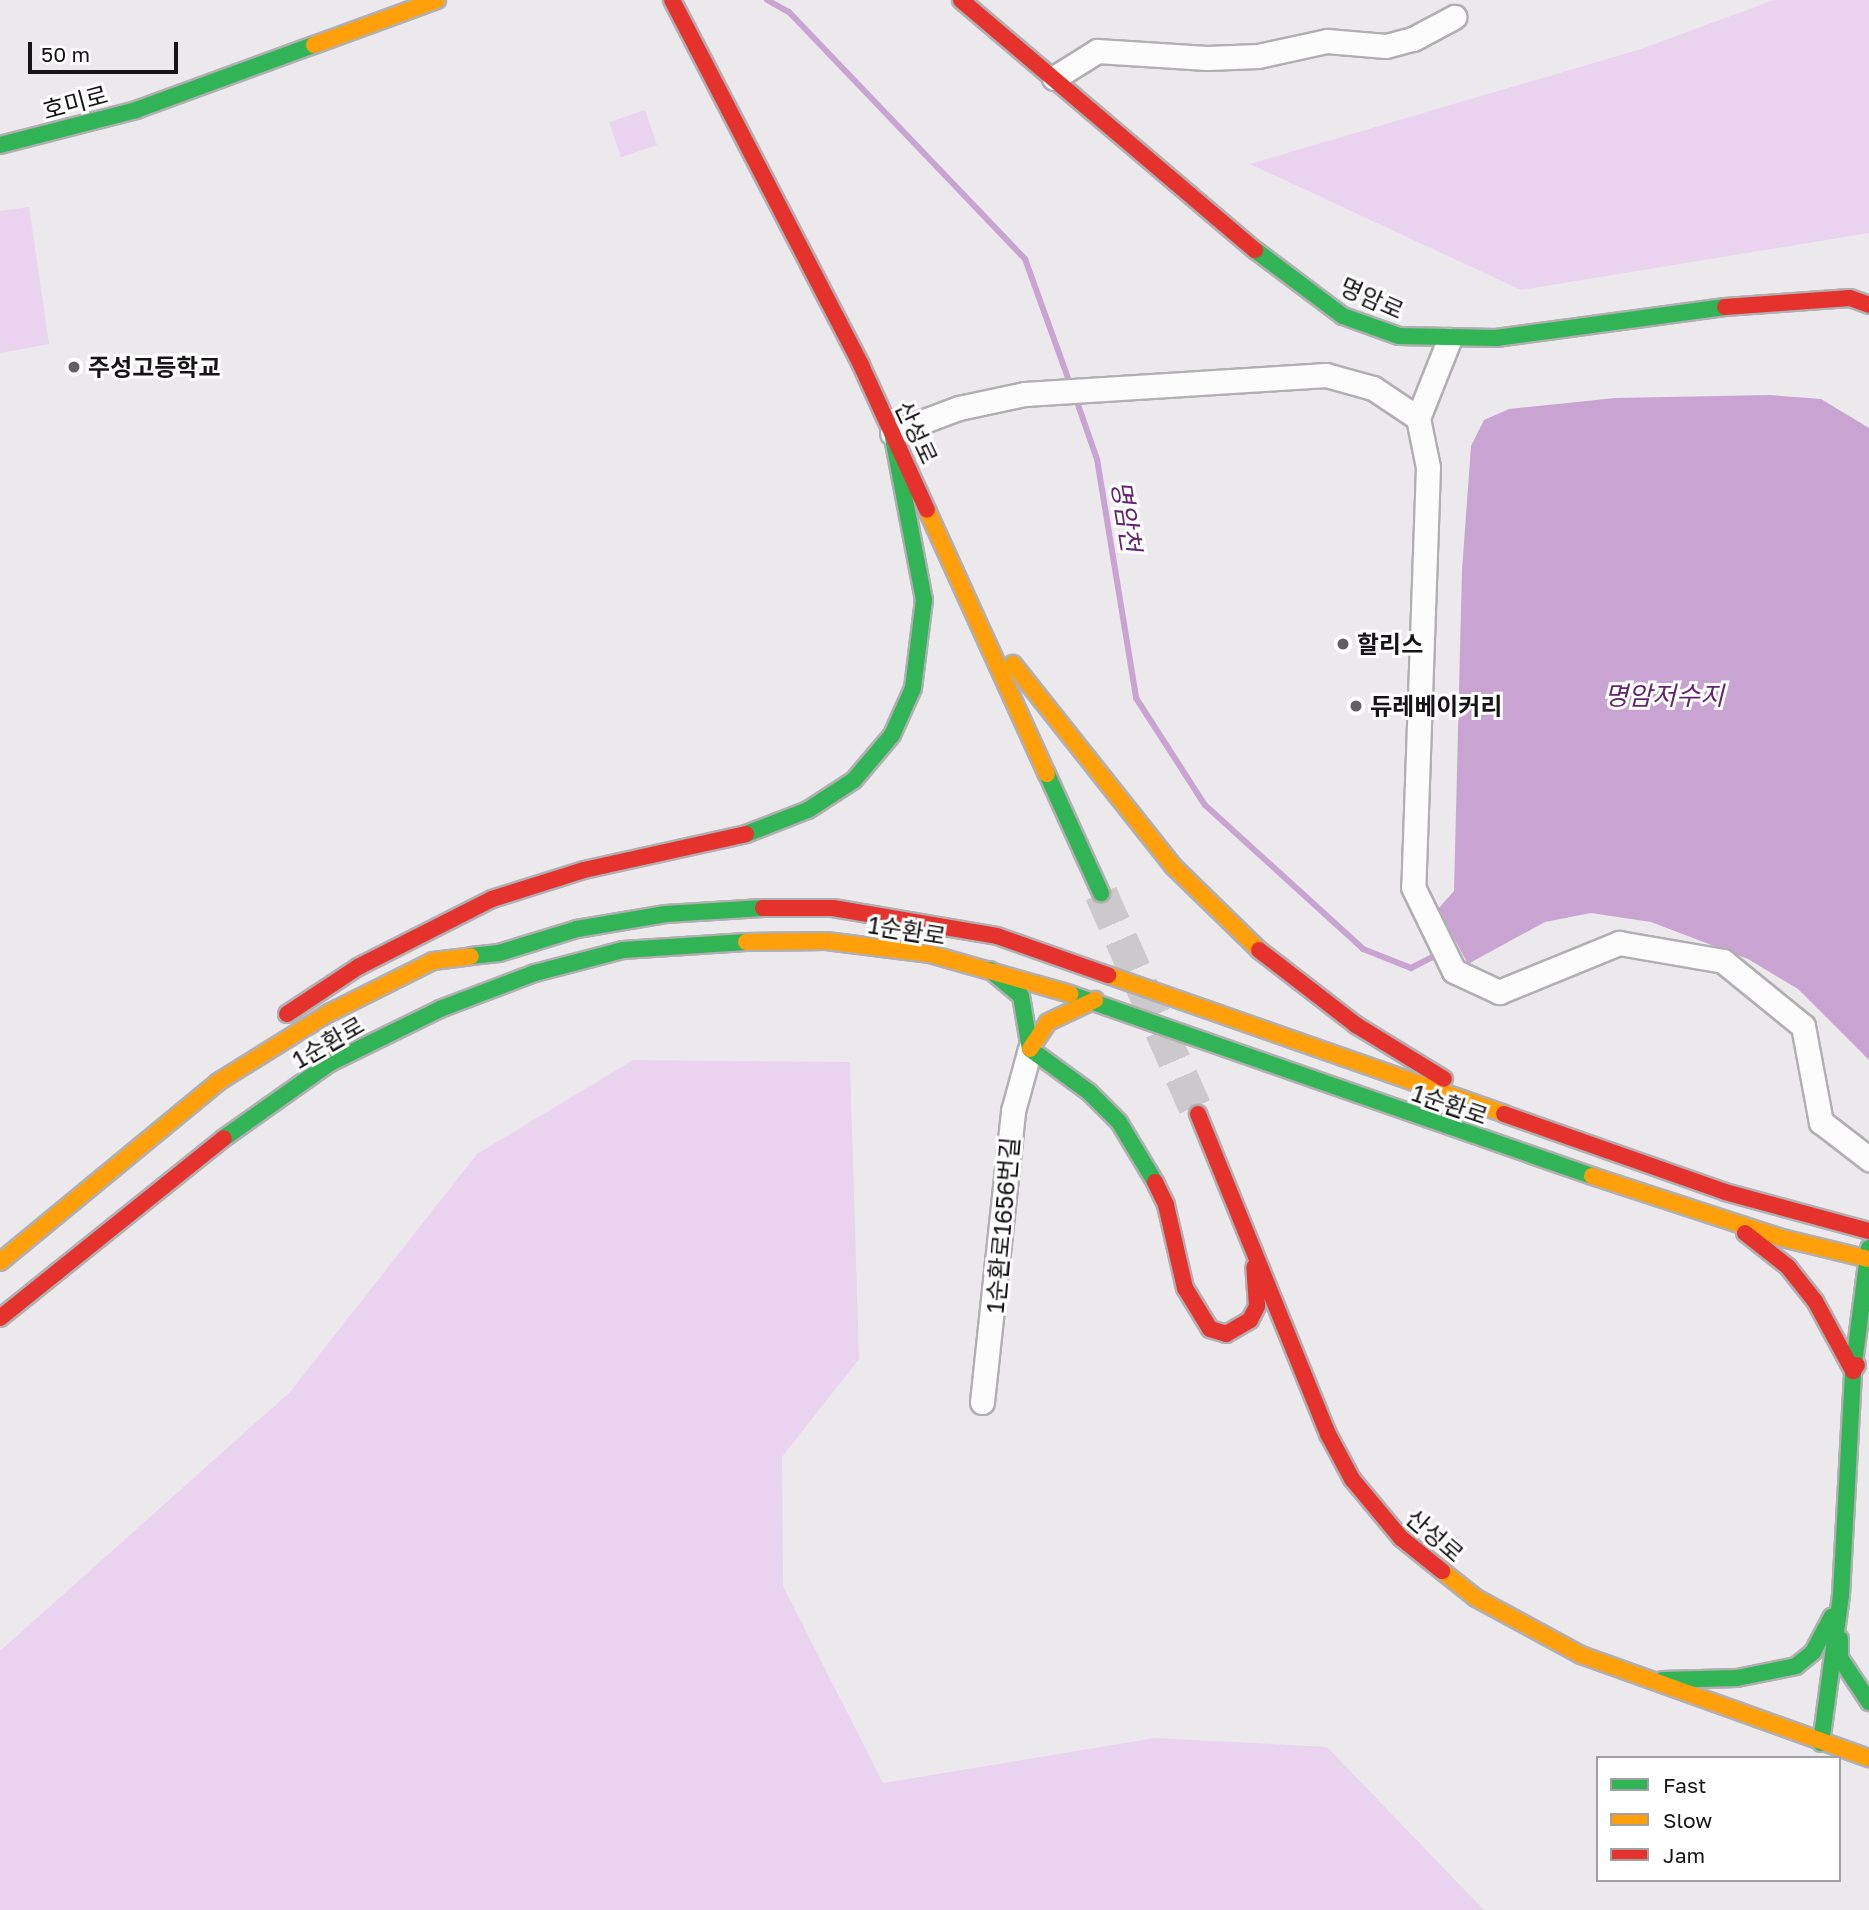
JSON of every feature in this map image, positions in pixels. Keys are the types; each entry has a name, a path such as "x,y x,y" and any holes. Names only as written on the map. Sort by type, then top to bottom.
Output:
{"main road":[{"name":"호미로","path":"0,145 136,110 438,0"},
{"name":"산성로","path":"672,0 892,433 1101,893"},
{"name":"명암로","path":"961,0 1273,265 1343,316 1399,337 1449,340 1496,338 1780,300 1850,298 1869,305"},
{"path":"218,1082 266,1030 358,967 492,899 584,870 745,834 808,810 854,780 892,734 913,688 922,641 924,600 892,433"},
{"path":"980,623 1117,800 1173,866 1240,935 1356,1024 1436,1075 1563,1136"},
{"name":"1순환로","path":"0,1262 218,1082 329,1013 433,961 499,953 577,929 666,914 833,908 1010,940 1725,1192 1869,1231"},
{"name":"1순환로","path":"0,1318 235,1129 330,1063 440,1009 535,973 623,950 725,942 826,941 930,954 988,968 1095,1000 1239,1057 1729,1221 1868,1255"},
{"path":"988,968 1021,996 1030,1049 1088,1093 1119,1122 1146,1162 1166,1205 1185,1288 1210,1329 1226,1334 1250,1320 1256,1306 1253,1244"},
{"path":"1030,1049 1048,1022 1095,1000"},
{"name":"산성로","path":"1198,1114 1328,1434 1374,1510 1427,1561 1476,1598 1526,1628 1642,1680 1869,1758"},
{"path":"1729,1221 1788,1267 1815,1301 1853,1371"},
{"path":"1868,1255 1853,1371 1840,1658 1869,1702"},
{"path":"1853,1371 1869,1349"},
{"path":"1642,1680 1737,1678 1797,1667 1824,1635 1841,1595"},
{"path":"1821,1743 1841,1595"}],"street":[{"path":"1054,78 1097,51 1207,58 1258,56 1326,41 1386,46 1413,38 1454,17"},
{"path":"1449,340 1418,418 1427,467 1413,887 1454,971 1499,992 1619,943 1723,961 1803,1026 1821,1122 1869,1159"},
{"path":"892,433 959,408 1025,394 1148,383 1326,375 1373,388 1418,418"},
{"name":"1순환로1656번길","path":"982,1402 1013,1111 1030,1049"}],"shaded area":[{"path":"1774,0 1869,0 1869,233 1521,290 1250,164 1641,49"},
{"path":"645,110 657,145 621,157 609,122"},
{"path":"29,207 49,344 0,353 0,211"},
{"path":"633,1060 850,1062 859,1359 782,1457 783,1586 883,1783 1155,1738 1327,1747 1484,1910 0,1910 0,1651 290,1392 477,1154"}],"water":[{"name":"명암저수지","path":"1770,395 1821,399 1869,428 1869,1060 1798,989 1748,959 1651,922 1591,913 1545,922 1468,964 1438,909 1454,891 1462,570 1471,446 1484,420 1509,409 1615,398"}],"waterway":[{"name":"명암천","path":"767,0 789,12 1025,259 1071,386"},
{"name":"명암천","path":"1075,396 1097,459 1136,698 1205,805 1363,949 1411,968 1440,953"}],"tunnel":[{"path":"1101,893 1198,1114"}],"traffic: fast":[{"path":"0,145 136,110 314,45"},
{"path":"1255,250 1343,316 1399,336 1496,338 1725,307"},
{"path":"746,834 808,810 854,780 892,735 913,688 924,600 892,433"},
{"path":"1047,774 1101,893"},
{"path":"471,956 499,953 577,929 666,914 763,908"},
{"path":"224,1138 330,1063 440,1009 535,973 623,950 746,942"},
{"path":"990,970 1021,996 1030,1049 1089,1092 1119,1122 1155,1182"},
{"path":"1070,994 1592,1176"},
{"path":"1821,1743 1841,1595 1853,1371 1869,1248"},
{"path":"1662,1680 1737,1678 1796,1666 1813,1652 1832,1617"},
{"path":"1840,1639 1840,1658 1869,1702"}],"traffic: slow":[{"path":"314,45 437,0"},
{"path":"927,510 1047,774"},
{"path":"1013,664 1173,866 1259,950"},
{"path":"746,942 826,941 930,954 1070,994"},
{"path":"0,1262 218,1082 329,1013 433,961 471,956"},
{"path":"1108,975 1504,1114"},
{"path":"1030,1049 1048,1022 1095,1000"},
{"path":"1592,1176 1782,1238 1869,1259"},
{"path":"1442,1571 1476,1598 1581,1655 1869,1758"}],"traffic: jam":[{"path":"672,0 861,365 927,510"},
{"path":"961,0 1255,250"},
{"path":"1725,307 1850,298 1869,305"},
{"path":"287,1014 358,967 492,899 584,870 746,834"},
{"path":"763,908 833,908 997,936 1108,975"},
{"path":"1259,950 1356,1025 1444,1079"},
{"path":"1198,1114 1328,1434 1352,1479 1401,1538 1442,1571"},
{"path":"1504,1114 1725,1192 1869,1231"},
{"path":"0,1318 224,1138"},
{"path":"1155,1182 1166,1205 1185,1288 1210,1329 1226,1334 1250,1320 1257,1306 1254,1267"},
{"path":"1745,1233 1788,1267 1815,1301 1853,1371 1857,1365"}],"place":[{"name":"주성고등학교","path":"74,367"},
{"name":"할리스","path":"1343,644"},
{"name":"듀레베이커리","path":"1356,706"}]}
